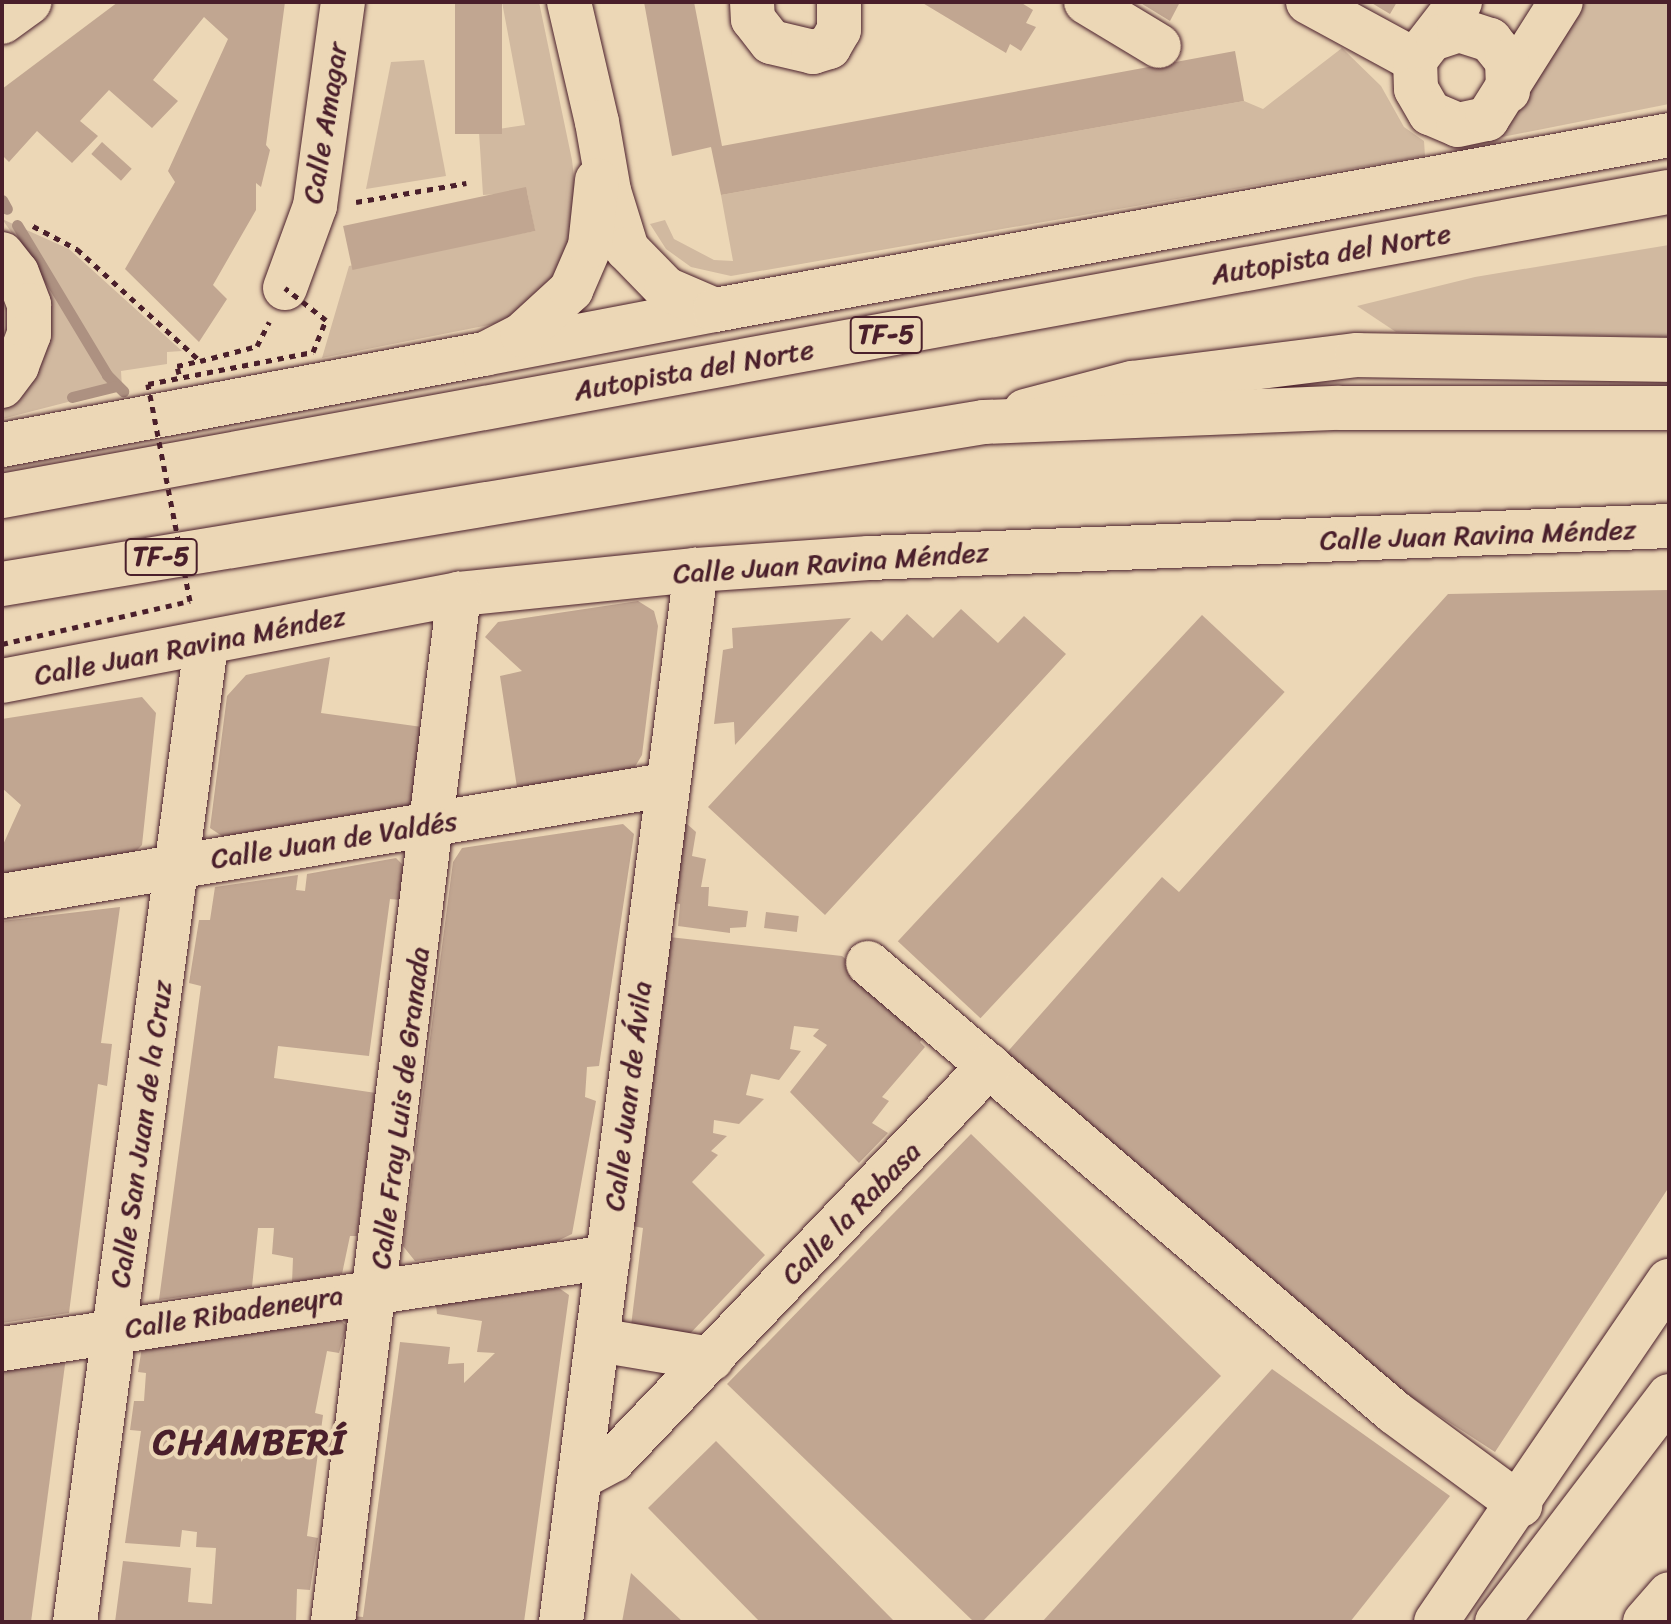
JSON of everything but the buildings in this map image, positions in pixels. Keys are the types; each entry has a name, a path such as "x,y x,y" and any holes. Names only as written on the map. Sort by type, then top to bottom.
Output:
{"main road":[{"path":"2,22 30,2"},
{"name":"Calle Amagar","path":"278,303 315,206 343,2"},
{"path":"569,2 597,122 609,191 627,249 666,289 715,310"},
{"path":"752,2 753,19 771,42 813,52 829,47 839,30 839,2"},
{"path":"1086,2 1159,46"},
{"path":"1308,2 1438,33 1459,30 1490,40 1507,61 1508,91"},
{"path":"1438,33 1416,89 1430,113 1458,125 1487,119 1508,91 1561,2"},
{"path":"485,354 522,335 548,313 584,269 596,210 597,122"},
{"path":"2,445 1669,135"},
{"name":"Autopista del Norte","path":"2,496 1669,192"},
{"path":"2,386 17,366 29,334 29,305 17,273 13,238"},
{"path":"984,422 1132,383 1357,355 1669,360"},
{"path":"102,478 306,389"},
{"name":"TF-5","path":"2,584 984,422 1339,408 1669,408"},
{"name":"Calle Juan Ravina Méndez","path":"2,681 206,645 459,594 696,570 869,558 1669,526"},
{"name":"Calle Juan de Ávila","path":"561,1622 665,785 696,570"},
{"name":"Calle Fray Luis de Granada","path":"333,1622 378,1289 459,594"},
{"name":"Calle San Juan de la Cruz","path":"75,1622 206,645"},
{"name":"Calle Juan de Valdés","path":"2,896 665,785"},
{"path":"868,963 1394,1412 1520,1505"},
{"name":"Calle la Rabasa","path":"581,1477 613,1460 989,1066"},
{"name":"Calle Ribadeneyra","path":"2,1349 378,1289 608,1257"},
{"path":"1436,1622 1520,1505 1669,1281"},
{"path":"598,1340 711,1359"},
{"path":"1497,1622 1669,1396"},
{"path":"1645,1622 1669,1594"}],"path":[{"path":"315,206 466,183"},
{"path":"2,644 190,601 148,384 313,352 326,320 278,303 257,346 200,361 77,249 13,238"}],"shaded area":[{"path":"502,2 539,2 572,160 578,213 565,268 509,321 322,358 349,266 535,231 527,192 483,195 479,132 525,125"},
{"path":"1582,2 1669,2 1669,104 1502,137 1496,132"},
{"path":"1342,48 1381,86 1404,127 1424,141 1425,156 731,276 691,267 666,249 650,224 665,220 674,239 714,260 733,261 721,195 1244,101 1263,109"},
{"path":"424,60 446,176 366,189 391,62"},
{"path":"2,219 69,249 182,351 167,352 167,364 121,371 122,388 2,419 24,250"},
{"path":"1669,245 1669,337 1396,332 1357,306 1475,277"}],"waterway":[{"path":"2,200 7,209"},
{"path":"17,225 107,375 123,391"},
{"path":"72,397 116,386"}],"district":[{"name":"CHAMBERÍ","path":"250,1443"}]}
